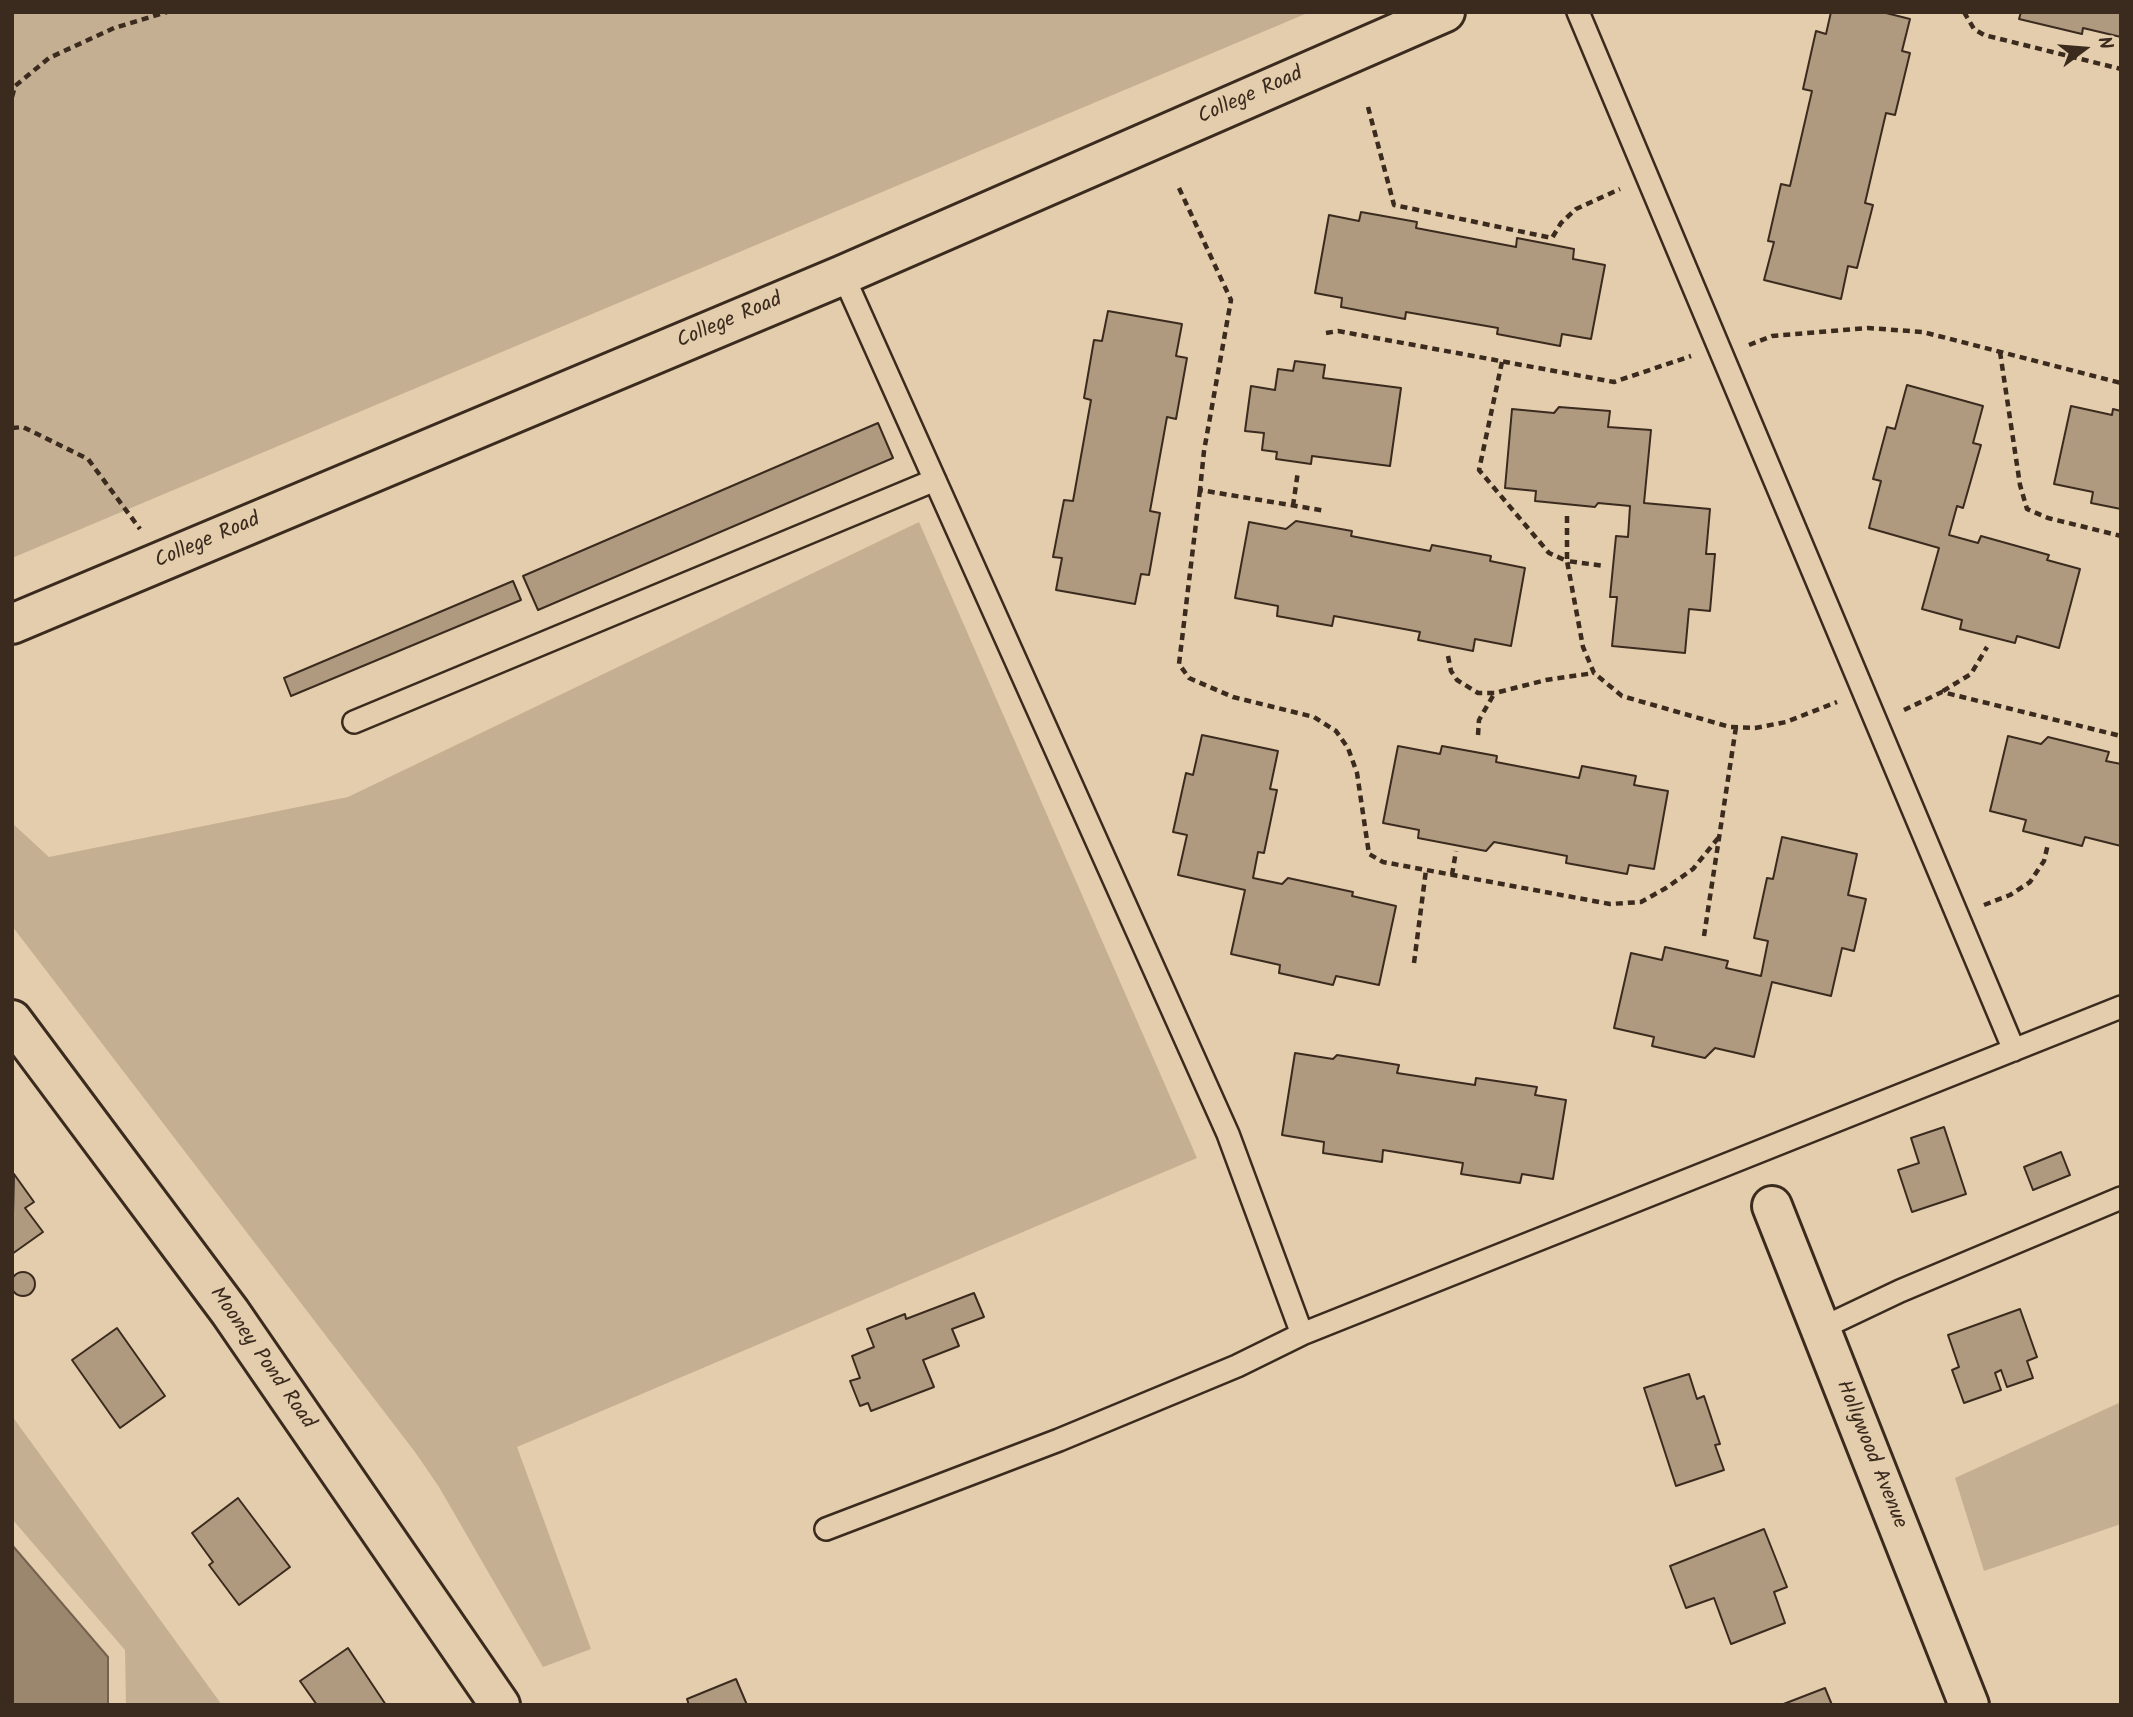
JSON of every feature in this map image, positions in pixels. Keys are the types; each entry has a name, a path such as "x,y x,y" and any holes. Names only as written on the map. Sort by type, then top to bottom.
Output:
{"street":[{"name":"College Road","path":"12,624 843,275 1445,12"},
{"name":"Mooney Pond Road","path":"12,1020 230,1312 500,1705"},
{"name":"Hollywood Avenue","path":"1772,1206 1969,1705"}],"lane":[{"path":"1578,12 2014,1050"},
{"path":"843,275 1228,1135 1302,1334"},
{"path":"354,722 936,480"},
{"path":"826,1529 1059,1440 1237,1366 1302,1334 2121,1007"},
{"path":"1820,1329 1900,1291 2121,1198"}],"path":[{"path":"12,97 15,86 49,58 114,28 167,12"},
{"path":"1964,12 1974,29 1984,35 2121,69"},
{"path":"1368,107 1394,205 1552,238 1560,223 1576,209 1647,177"},
{"path":"1179,188 1231,300 1204,452 1179,664 1189,678 1233,697 1314,717 1336,732 1349,748 1357,773 1369,854 1383,862 1610,904 1641,902 1693,869 1720,837"},
{"path":"1326,333 1338,331 1614,382 1772,336 1868,328 1923,332 2121,383"},
{"path":"2000,352 2020,485 2027,509 2048,518 2121,536"},
{"path":"1502,362 1479,470 1549,553 1567,561 1605,566"},
{"path":"12,428 23,427 88,459 164,560"},
{"path":"1293,506 1298,471"},
{"path":"1200,490 1326,511"},
{"path":"1567,516 1567,561 1583,647 1594,673 1622,696 1736,727 1755,728 1786,722 1863,692"},
{"path":"1877,723 1971,674 1987,647"},
{"path":"1448,656 1451,671 1457,680 1478,693 1495,693 1546,680 1594,673"},
{"path":"1942,691 2121,736"},
{"path":"1478,735 1479,720 1495,693"},
{"path":"1704,936 1736,727"},
{"path":"1958,915 2010,895 2030,881 2044,861 2048,844"},
{"path":"1452,875 1456,851"},
{"path":"1414,963 1426,870"}],"shaded area":[{"path":"12,12 1310,12 12,558"},
{"path":"919,522 1197,1158 517,1447 591,1649 543,1667 439,1487 415,1452 12,926 12,823 49,857 348,797"},
{"path":"2121,1402 2121,1524 1984,1571 1955,1478"},
{"path":"12,1416 222,1705 126,1705 125,1650 12,1519"},
{"path":"12,1545 108,1657 108,1705 12,1705"}],"building":[{"path":"1831,12 1882,12 1910,19 1902,51 1910,53 1895,115 1886,113 1865,203 1873,205 1857,268 1848,266 1841,299 1764,280 1774,242 1768,241 1781,184 1790,186 1812,91 1803,89 1816,31 1826,34"},
{"path":"2021,12 2121,12 2121,37 2083,28 2082,34 2019,19"},
{"path":"1361,212 1417,222 1416,228 1516,247 1517,238 1574,249 1573,259 1605,265 1591,339 1562,334 1560,346 1497,334 1498,328 1406,312 1405,319 1341,307 1342,298 1315,293 1329,215 1359,221"},
{"path":"1108,311 1182,324 1176,356 1187,358 1176,419 1167,417 1150,511 1160,513 1149,575 1141,574 1135,604 1056,590 1062,558 1053,557 1064,500 1073,501 1091,400 1084,398 1094,340 1102,341"},
{"path":"1295,361 1325,365 1323,378 1401,388 1390,466 1312,456 1311,464 1276,459 1277,452 1262,450 1264,433 1245,431 1251,386 1275,390 1278,369 1293,371"},
{"path":"1907,385 1983,406 1973,443 1981,445 1963,508 1957,506 1949,535 1978,543 1981,536 2049,555 2047,560 2080,569 2059,648 2017,636 2015,643 1960,629 1962,620 1922,609 1939,548 1869,528 1881,481 1873,479 1887,427 1895,429"},
{"path":"2071,406 2112,415 2113,409 2121,411 2121,509 2091,503 2093,492 2054,484"},
{"path":"1559,407 1610,411 1608,427 1651,430 1644,503 1710,509 1706,554 1715,554 1710,611 1689,609 1685,653 1612,646 1617,597 1610,597 1616,536 1628,537 1630,506 1598,503 1595,507 1535,501 1536,491 1505,488 1512,409 1554,413"},
{"path":"878,423 893,458 538,610 523,576"},
{"path":"1296,521 1352,531 1351,536 1430,551 1432,545 1491,556 1490,561 1525,568 1511,646 1475,639 1473,651 1418,640 1420,632 1334,616 1332,626 1277,616 1278,606 1235,598 1249,522 1286,529"},
{"path":"513,581 521,600 291,696 284,678"},
{"path":"1202,735 1278,751 1270,789 1277,790 1264,853 1258,852 1253,878 1282,884 1288,878 1353,892 1352,896 1396,906 1379,985 1336,976 1333,985 1279,973 1280,965 1231,954 1245,890 1178,875 1187,835 1173,832 1186,773 1193,775"},
{"path":"2008,736 2041,744 2048,737 2109,752 2106,761 2121,764 2121,846 2085,837 2082,846 2023,831 2026,820 1990,811"},
{"path":"1398,746 1440,754 1442,746 1497,756 1496,762 1579,778 1582,766 1636,776 1634,785 1668,791 1654,869 1629,865 1627,874 1566,863 1567,856 1494,842 1486,851 1418,838 1419,830 1383,823"},
{"path":"1782,837 1857,854 1848,895 1866,899 1854,951 1842,948 1831,996 1772,982 1754,1057 1715,1048 1705,1058 1652,1046 1654,1037 1614,1028 1631,953 1662,960 1665,947 1728,961 1726,968 1761,976 1768,941 1754,938 1767,878 1773,879"},
{"path":"1295,1053 1333,1059 1337,1055 1399,1065 1397,1073 1475,1085 1476,1078 1537,1087 1535,1095 1566,1100 1553,1179 1522,1174 1520,1183 1461,1174 1463,1163 1383,1150 1382,1162 1323,1153 1324,1142 1282,1135"},
{"path":"1944,1127 1966,1194 1912,1212 1898,1170 1919,1163 1911,1138"},
{"path":"2061,1152 2070,1175 2033,1190 2024,1167"},
{"path":"14,1174 34,1202 25,1208 43,1232 12,1254"},
{"path":"23,1272 32,1275 35,1284 32,1293 23,1296 14,1293 11,1284 14,1275"},
{"path":"974,1293 984,1317 952,1329 959,1346 923,1360 934,1387 871,1411 868,1403 860,1406 850,1381 860,1378 852,1356 874,1347 867,1329 905,1314 906,1319"},
{"path":"2020,1309 2037,1357 2027,1361 2033,1378 2007,1387 2001,1370 1995,1373 2001,1390 1964,1403 1952,1370 1959,1367 1948,1335"},
{"path":"117,1328 165,1396 120,1428 72,1360"},
{"path":"1689,1374 1697,1399 1704,1396 1720,1444 1715,1445 1724,1470 1676,1486 1644,1388"},
{"path":"238,1498 290,1567 239,1605 209,1565 213,1562 192,1533"},
{"path":"1764,1529 1787,1587 1774,1592 1785,1623 1731,1644 1714,1598 1686,1608 1670,1566"},
{"path":"348,1648 386,1705 317,1705 300,1681"},
{"path":"736,1679 747,1705 689,1705 687,1699"},
{"path":"1825,1688 1832,1705 1781,1705"}]}
